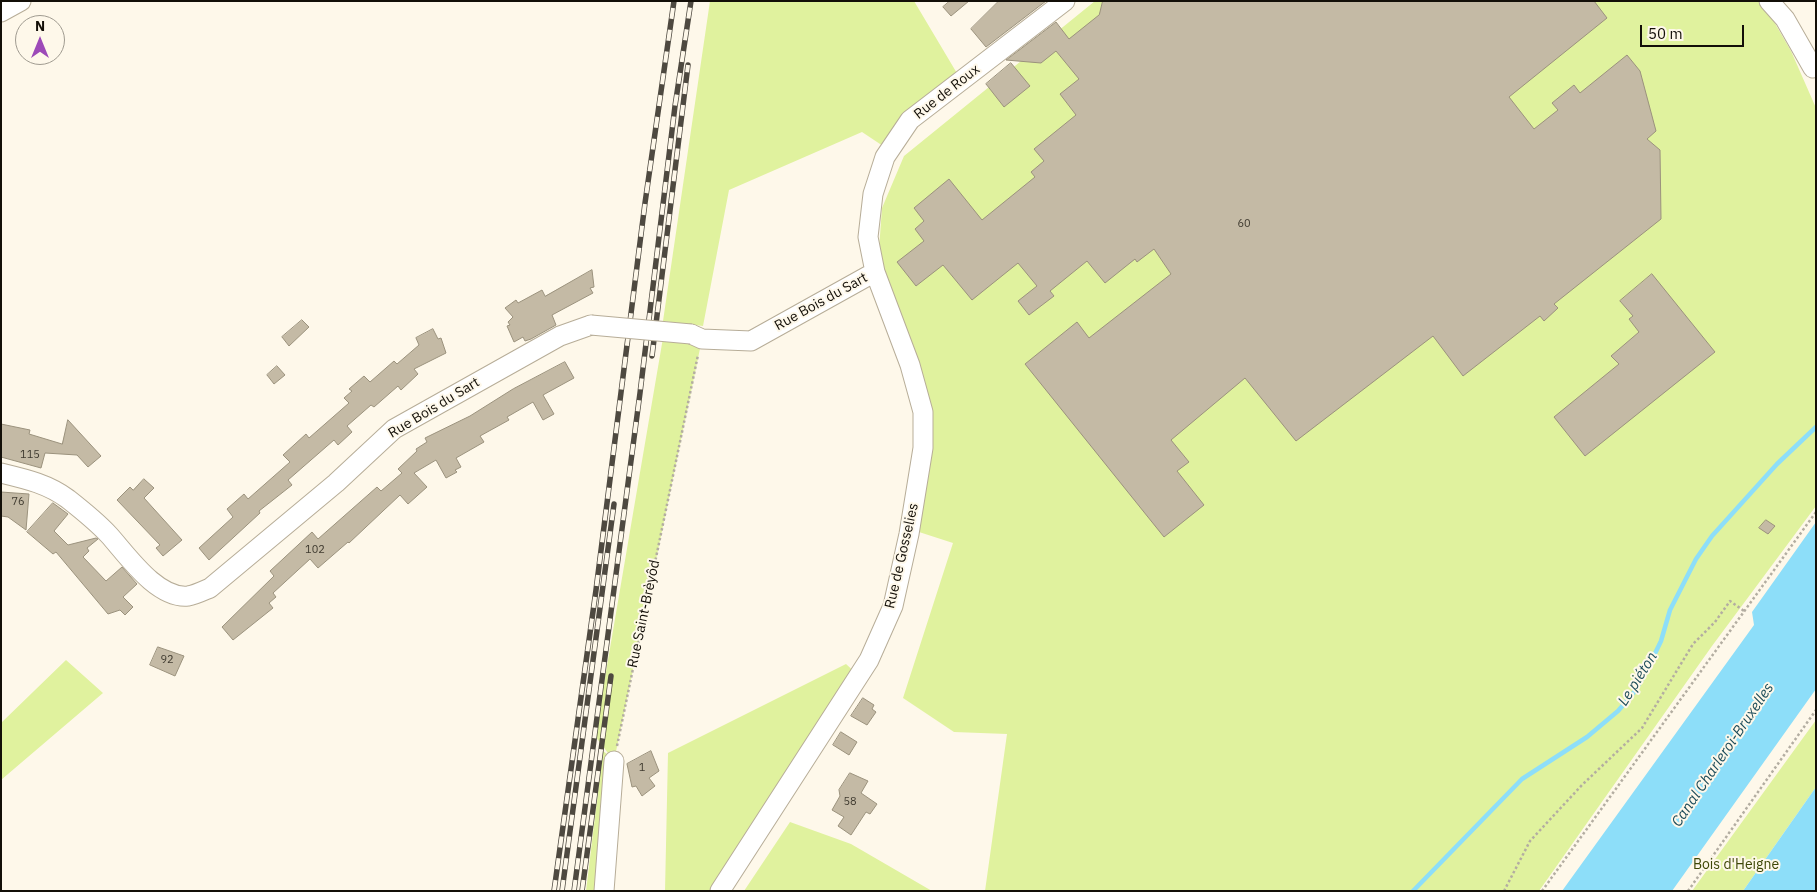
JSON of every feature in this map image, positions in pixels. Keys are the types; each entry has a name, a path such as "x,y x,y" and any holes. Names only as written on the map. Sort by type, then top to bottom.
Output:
{"street":[{"path":"1,12 21,1"},
{"name":"Rue de Roux","path":"875,272 868,237 873,194 885,157 910,120 1065,1"},
{"path":"1769,1 1785,19 1813,68"},
{"name":"Rue Bois du Sart","path":"1,473 37,481 67,498 107,533 130,560 156,585 170,593 187,596 210,588 336,483 394,429 560,336 591,325 750,342 875,272"},
{"name":"Rue de Gosselies","path":"720,891 864,668 893,606 909,534 924,428 923,412 910,365 875,272"},
{"path":"604,891 614,761"}],"path":[{"name":"Rue Saint-Brèyôd","path":"614,761 696,337"},
{"path":"1542,891 1816,512"},
{"path":"1504,891 1530,840 1582,785 1642,728 1689,650 1730,601 1745,611"},
{"path":"1688,891 1816,710"}],"green space":[{"path":"710,1 914,1 961,80 886,148 862,132 729,190 703,326 663,321"},
{"path":"1095,1 1762,1 1791,51 1816,108 1816,506 1712,646 1539,891 985,891 1007,734 954,732 903,698 953,543 919,532 932,423 878,263 882,208 904,156"},
{"path":"664,332 702,339 614,761 601,891 586,891 603,751 611,757 595,736"},
{"path":"66,660 103,693 1,780 1,723"},
{"path":"846,664 859,676 715,891 665,891 668,753"},
{"name":"Bois d'Heigne","path":"1816,720 1816,787 1743,891 1692,891"},
{"path":"790,822 851,844 932,891 744,891"}],"water":[{"name":"Canal Charleroi-Bruxelles","path":"1816,522 1816,689 1672,891 1562,891 1754,625 1752,612"},
{"path":"1816,787 1816,891 1743,891"}],"building":[{"path":"950,1 969,1 951,16 943,7"},
{"path":"999,1 1046,1 986,47 971,29"},
{"path":"1103,1 1594,1 1607,18 1509,97 1534,129 1558,110 1552,103 1574,85 1580,93 1627,55 1640,71 1656,131 1647,139 1660,150 1661,219 1554,304 1558,308 1544,321 1540,316 1463,376 1433,336 1296,441 1245,378 1171,440 1189,462 1177,471 1204,505 1164,537 1025,364 1077,322 1089,338 1171,274 1154,249 1137,262 1135,259 1105,283 1087,261 1050,291 1054,296 1029,315 1018,301 1037,286 1018,263 972,300 943,265 916,286 897,262 924,241 915,229 924,221 914,208 949,179 982,220 1035,177 1031,172 1044,161 1034,149 1076,115 1060,94 1079,79 1056,51 1041,63 1006,60 1056,22 1069,39 1099,15"},
{"path":"1011,63 1030,86 1004,107 986,84"},
{"path":"592,270 594,287 590,288 593,293 552,315 556,325 531,339 525,341 523,337 514,342 507,326 510,325 508,322 513,317 505,308 516,300 518,303 542,290 545,296"},
{"path":"1652,274 1715,352 1585,456 1554,417 1619,364 1611,356 1639,332 1629,319 1633,316 1620,301"},
{"path":"302,320 309,327 289,346 282,337"},
{"path":"433,329 438,339 441,338 446,353 414,369 418,374 401,390 398,386 374,407 371,405 347,426 352,432 338,445 334,440 288,480 292,485 259,511 260,513 209,560 199,548 233,517 227,509 244,494 248,499 290,462 283,455 306,434 309,438 349,403 344,398 352,391 349,389 364,376 370,382 394,361 397,364 419,345 416,338"},
{"path":"565,362 574,378 543,395 554,414 543,420 533,402 507,417 509,420 480,436 484,442 456,458 461,467 455,470 457,472 446,478 436,460 414,473 427,487 408,504 400,495 349,543 318,568 310,559 273,593 276,597 269,603 273,608 233,640 222,627 274,576 270,571 312,532 318,539 377,487 381,491 402,473 398,469 417,451 416,449 427,442 425,438 470,416 513,389"},
{"path":"277,366 285,375 274,384 267,375"},
{"path":"68,420 101,456 88,467 77,455 45,453 41,468 1,457 1,424 30,430 29,434 62,444"},
{"path":"144,479 154,488 144,498 182,540 163,556 156,548 160,545 117,500 130,487 133,490"},
{"path":"1,492 29,494 26,530 8,517 1,516"},
{"path":"53,503 68,514 54,531 68,545 98,539 87,548 89,551 83,557 106,581 122,567 137,584 123,597 133,607 125,615 120,610 108,614 56,552 53,554 27,532"},
{"path":"1766,520 1775,526 1768,534 1759,528"},
{"path":"158,647 184,656 175,676 150,665"},
{"path":"863,698 874,705 872,709 876,712 867,725 851,716"},
{"path":"841,732 857,742 849,755 833,745"},
{"path":"651,751 659,771 649,778 655,786 642,796 636,786 632,787 627,764"},
{"path":"850,773 868,781 861,793 877,804 870,814 866,812 851,835 838,826 844,817 832,810 840,796 839,790"}],"waterway":[{"name":"Le piéton","path":"1413,891 1522,779 1587,737 1618,711 1635,691 1648,668 1661,641 1670,610 1696,559 1712,536 1777,464 1816,427"}],"railway":[{"path":"554,891 596,590 645,203 674,1"},
{"path":"574,891 640,393 675,106 691,1"},
{"path":"652,356 688,65"},
{"path":"562,891 614,504"},
{"path":"582,891 611,676"}]}
